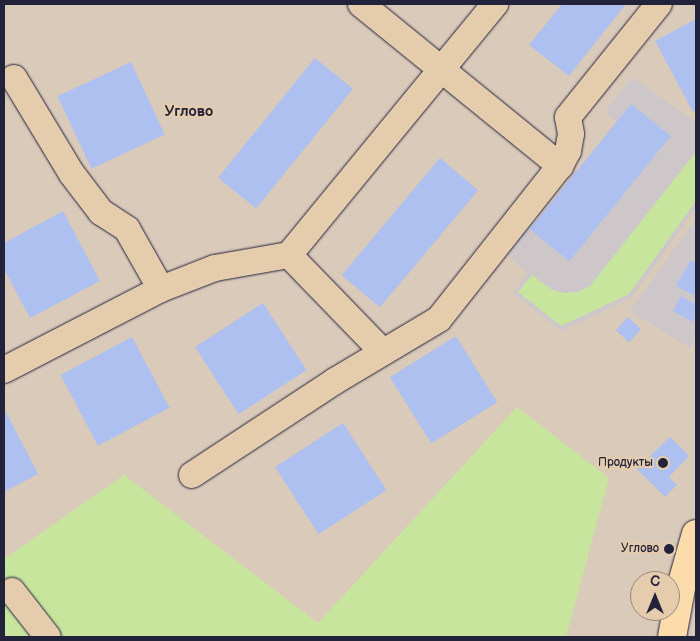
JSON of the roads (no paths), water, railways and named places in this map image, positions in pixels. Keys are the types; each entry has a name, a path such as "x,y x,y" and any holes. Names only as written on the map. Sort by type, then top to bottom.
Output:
{"main road":[{"path":"672,637 682,583 696,534"}],"lane":[{"path":"361,4 560,166"},
{"path":"4,370 161,289 214,268 289,255 495,4"},
{"path":"192,475 335,380 439,319 560,166 568,151 571,134 568,118 659,4"},
{"path":"14,78 72,174 101,212 127,229 161,289"},
{"path":"289,255 383,352"},
{"path":"12,591 48,637"}],"place":[{"name":"Продукты","path":"663,463"},
{"name":"Углово","path":"669,549"}],"district":[{"name":"Углово","path":"189,112"}]}
